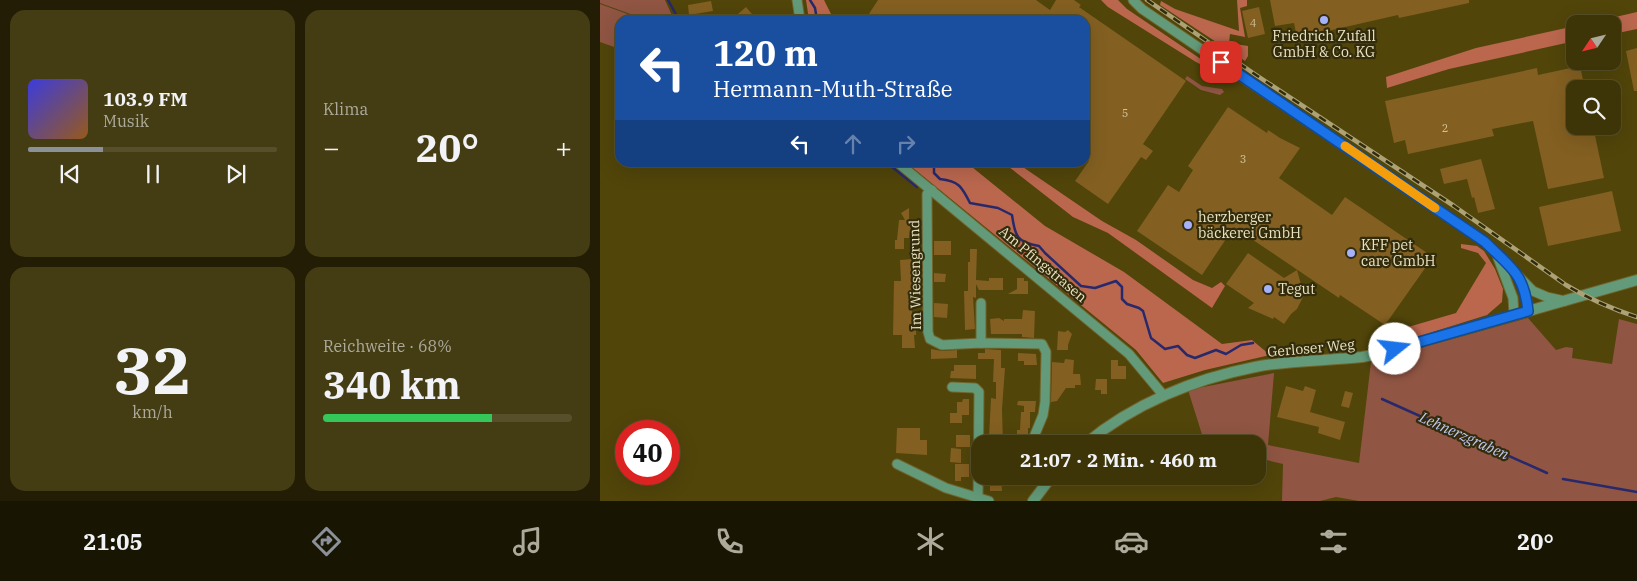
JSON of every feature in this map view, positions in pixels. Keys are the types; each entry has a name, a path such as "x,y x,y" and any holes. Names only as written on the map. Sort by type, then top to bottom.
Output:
{"street":[{"path":"797,0 799,15"},
{"path":"1133,0 1142,9 1485,242 1532,291 1547,298 1565,301"},
{"name":"Am Pfingstrasen","path":"902,167 1129,354 1164,396"},
{"name":"Im Wiesengrund","path":"932,190 927,194 928,332 930,339 942,345 981,343 1042,344 1045,348 1046,382 1043,415 1035,435"},
{"path":"1496,253 1513,298 1514,315"},
{"path":"1520,277 1526,293 1528,311"},
{"name":"Gerloser Weg","path":"1098,435 1126,415 1195,383 1256,367 1362,357 1637,280"},
{"path":"981,303 981,343"},
{"path":"952,387 975,388 979,392 978,498"},
{"path":"897,464 946,488 989,501"},
{"path":"1033,501 1045,485"}],"shaded area":[{"path":"600,0 665,0 672,15 633,15 600,3"},
{"path":"806,0 824,0 832,15 808,15"},
{"path":"1101,0 1118,0 1127,9 1214,68 1210,69 1196,62 1108,7"},
{"path":"1237,0 1247,0 1247,6 1240,8 1245,37 1230,34 1229,43 1248,46 1248,56 1245,61 1160,5 1161,1 1175,9 1239,31"},
{"path":"600,4 630,15 615,15 615,47 600,42"},
{"path":"1637,12 1637,29 1621,32 1621,16"},
{"path":"1566,28 1566,43 1449,69 1387,88 1386,77 1476,48"},
{"path":"1187,76 1202,86 1222,89 1224,92 1220,95 1201,90 1185,79"},
{"path":"912,167 972,167 1045,226 1124,272 1222,344 1252,340 1270,355 1205,370 1163,383 1136,350"},
{"path":"1009,167 1023,167 1102,221 1136,240 1193,280 1212,288 1221,282 1225,286 1212,308 1108,233 1073,217"},
{"path":"1461,244 1477,246 1484,251 1495,269 1503,289 1502,302 1487,315 1378,349 1372,347 1374,337 1456,313 1486,263 1478,253 1461,248"},
{"path":"1528,318 1556,350 1566,347 1573,348 1572,358 1612,364 1619,319 1637,324 1637,501 1359,501 1336,497 1320,501 1282,501 1283,464 1266,460 1266,435 1202,435 1188,390 1274,373 1268,445 1359,463 1371,362"}],"building":[{"path":"878,0 1036,0 1050,10 1056,0 1074,0 1081,5 1079,7 1186,81 1143,144 1153,151 1146,160 1141,157 1108,204 1075,181 1085,167 1090,167 1090,15 868,15"},
{"name":"Friedrich Zufall GmbH & Co. KG","path":"1270,0 1469,0 1469,3 1399,18 1398,15 1297,38 1294,23 1275,26"},
{"path":"711,1 713,11 689,15 688,5"},
{"path":"746,7 753,15 737,15"},
{"name":"Friedrich Zufall GmbH & Co. KG","path":"1259,7 1265,34 1248,38 1242,11"},
{"path":"1637,48 1637,91 1634,91 1626,51"},
{"path":"1537,68 1538,75 1566,69 1581,70 1583,80 1566,80 1566,135 1595,135 1604,178 1548,189 1533,121 1492,129 1494,136 1408,154 1405,140 1394,143 1385,101"},
{"path":"1228,107 1267,133 1268,130 1300,148 1279,178 1332,215 1345,197 1433,257 1385,325 1340,295 1339,298 1234,227 1202,275 1137,231 1168,185 1179,192 1193,170 1188,166"},
{"path":"1481,159 1495,209 1478,213 1467,179 1444,184 1440,169"},
{"path":"1612,191 1621,231 1548,246 1539,207"},
{"path":"909,208 909,226 911,226 909,238 904,238 904,249 895,249 899,220 905,220 901,213"},
{"path":"934,241 951,241 951,255 934,255"},
{"path":"970,249 977,249 976,280 989,281 989,278 1003,278 1003,290 979,290 976,284 976,298 973,297 975,329 965,330 964,291 968,291"},
{"name":"Tegut","path":"1248,253 1284,278 1297,270 1303,292 1305,293 1297,309 1284,324 1274,317 1273,319 1248,308 1254,303 1226,284"},
{"path":"912,259 912,322 916,322 919,327 916,329 916,335 914,335 915,348 902,348 902,335 893,335 894,281 901,281 900,260"},
{"path":"934,273 946,274 945,282 934,282"},
{"path":"1017,278 1024,278 1024,281 1028,281 1028,294 1008,294 1017,289"},
{"path":"934,303 948,304 947,318 934,317"},
{"path":"1023,310 1035,311 1034,338 1022,337 1022,334 991,334 990,319 999,318 1004,321 1004,319 1022,319"},
{"path":"1068,330 1072,334 1068,350 1057,350 1058,331 1065,332"},
{"path":"931,349 942,351 957,350 957,358 931,359"},
{"path":"985,349 1001,350 1001,368 1005,368 1002,409 1003,435 989,435 991,398 996,399 996,382 993,382 994,359 978,359 978,353 985,353"},
{"path":"1018,353 1036,354 1037,365 1024,365 1024,361 1018,361"},
{"path":"1065,359 1074,360 1073,374 1080,374 1081,385 1075,385 1075,388 1066,388 1057,401 1051,402 1052,362 1064,363"},
{"path":"1111,360 1118,360 1118,366 1126,366 1126,379 1111,379"},
{"path":"954,365 976,365 976,379 950,378 951,371 954,371"},
{"path":"1096,379 1107,379 1107,394 1101,394 1101,390 1095,390"},
{"path":"1286,386 1303,391 1305,386 1316,390 1310,412 1345,422 1340,440 1318,433 1319,427 1277,417"},
{"path":"1345,391 1353,393 1349,408 1341,406"},
{"path":"963,399 969,399 969,415 962,415 962,423 950,423 950,413 957,413 957,402 962,402"},
{"path":"1018,401 1036,401 1035,412 1030,412 1028,435 1017,435 1017,430 1020,430 1021,412 1024,412 1024,406 1017,405"},
{"path":"897,428 920,428 920,440 927,440 927,455 896,453"},
{"path":"956,435 970,435 970,447 956,447"},
{"path":"951,448 961,449 961,463 950,462"},
{"path":"955,464 969,464 969,477 961,477 961,481 955,481"},
{"path":"990,485 1002,485 1002,491 990,491"}],"waterway":[{"path":"668,0 676,15"},
{"name":"Lehnerzgraben","path":"810,0 815,8 816,15"},
{"path":"892,167 917,187"},
{"name":"Lehnerzgraben","path":"934,167 934,173 940,179 956,183 965,193 970,203 998,208 1012,215 1014,229 1018,237 1026,243 1039,246 1081,286 1095,288 1116,281 1122,287 1122,299 1127,304 1143,311 1151,338 1165,349 1178,346 1187,355 1195,358 1216,350 1226,354 1241,345 1253,343"},
{"name":"Lehnerzgraben","path":"1382,399 1547,473"},
{"name":"Lehnerzgraben","path":"1563,479 1637,492"}],"railway":[{"path":"1147,0 1256,75 1454,206 1566,285 1583,295 1637,317"}],"slow traffic":[{"path":"1345,146 1435,208"}],"place":[{"name":"Friedrich Zufall GmbH & Co. KG","path":"1324,20"},
{"name":"herzberger bäckerei GmbH","path":"1188,225"},
{"name":"KFF pet care GmbH","path":"1351,253"},
{"name":"Tegut","path":"1268,289"}],"route":[{"path":"1221,62 1485,242 1520,277 1526,293 1528,311 1395,349"}]}
